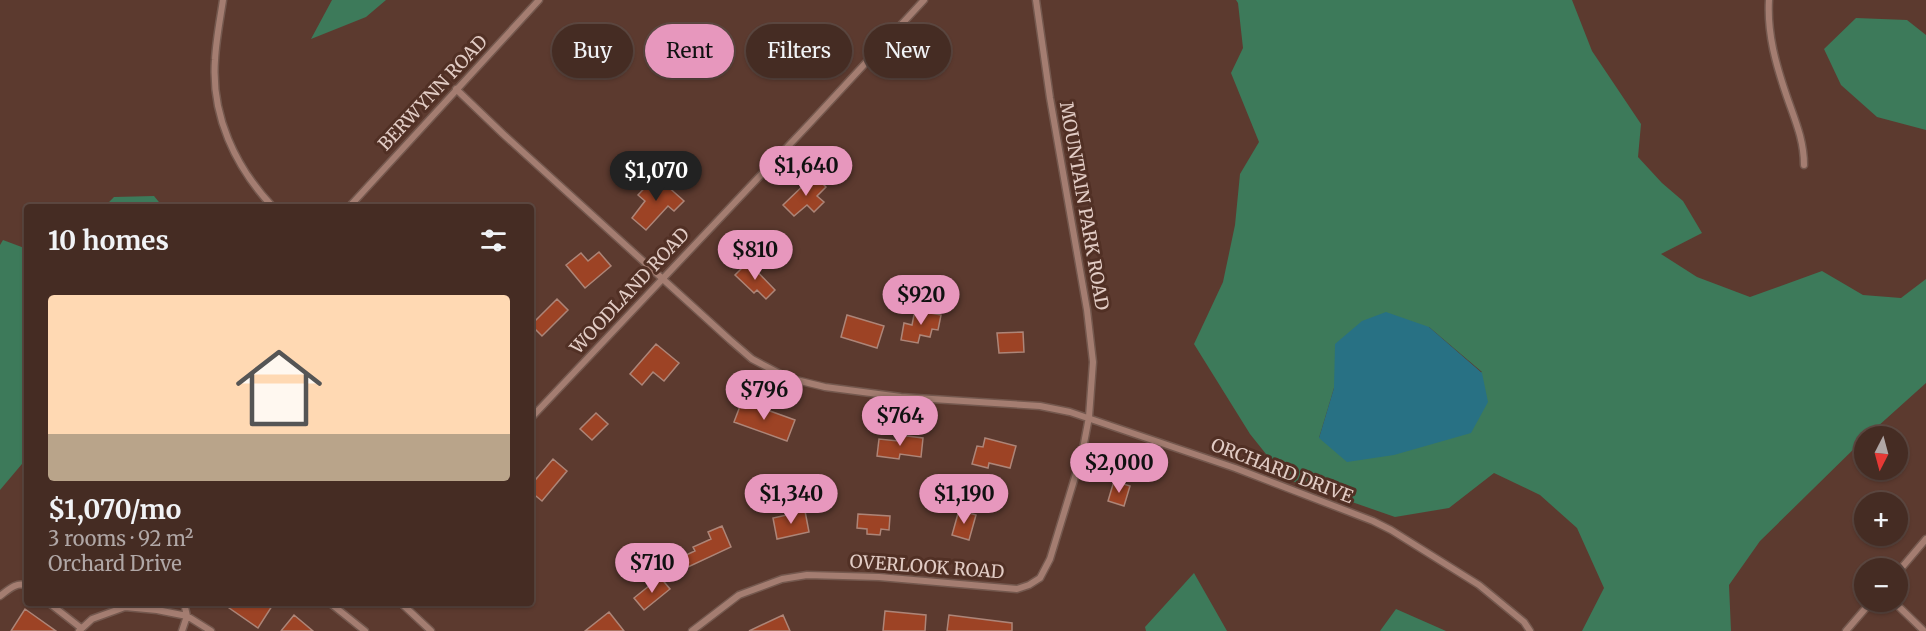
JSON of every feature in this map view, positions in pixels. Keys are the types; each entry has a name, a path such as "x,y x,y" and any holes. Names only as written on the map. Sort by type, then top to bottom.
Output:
{"street":[{"path":"223,0 214,61 215,96 222,124 238,163 259,193 270,204"},
{"name":"BERWYNN ROAD","path":"353,204 539,0"},
{"name":"WOODLAND ROAD","path":"534,415 924,0"},
{"name":"MOUNTAIN PARK ROAD","path":"1036,0 1050,98 1087,310 1093,362 1089,417"},
{"path":"1769,0 1768,16 1772,48 1801,134 1804,165"},
{"name":"ORCHARD DRIVE","path":"456,89 661,279 752,359 788,378 825,387 901,397 1040,406 1089,417 1235,468 1388,529 1452,566 1479,585 1524,622 1530,631"},
{"name":"OVERLOOK ROAD","path":"692,631 739,595 782,579 807,575 879,577 1017,590 1029,585 1040,578 1050,560 1082,454 1089,417"},
{"path":"1908,560 1926,539"},
{"path":"0,596 16,584 24,584"},
{"path":"52,606 80,630 92,619 125,607 187,616 211,631"},
{"path":"182,631 187,616 185,606"},
{"path":"334,606 365,631"},
{"path":"404,606 431,631"},
{"path":"1845,631 1862,612"},
{"path":"1904,612 1924,631"}],"green space":[{"path":"332,0 386,0 366,17 311,39"},
{"path":"1236,0 1572,0 1592,51 1641,124 1638,157 1662,183 1683,201 1702,233 1661,254 1697,277 1750,297 1822,271 1863,295 1901,298 1926,279 1926,383 1878,426 1854,426 1854,449 1760,541 1729,585 1731,631 1582,631 1604,588 1577,528 1540,495 1494,473 1449,508 1395,517 1286,479 1250,434 1194,344 1223,282 1235,225 1240,174 1259,142 1231,73 1243,48","holes":["1429,327 1482,372 1319,438 1334,388"]},
{"path":"1856,18 1907,20 1926,35 1926,130 1877,117 1841,85 1824,49"},
{"path":"154,196 161,204 107,204 114,197"},
{"path":"3,240 24,248 24,462 0,490 0,245"},
{"path":"1194,573 1227,631 1146,631 1145,627"},
{"path":"1396,609 1446,631 1380,631"}],"water":[{"path":"1386,312 1429,327 1482,373 1488,402 1471,433 1394,455 1347,462 1319,438 1334,388 1335,344 1362,321"}],"building":[{"path":"814,175 826,187 817,196 824,202 814,212 807,205 794,216 783,205"},
{"path":"656,176 684,201 674,211 668,206 646,230 632,218 645,201 638,195"},
{"path":"599,252 611,266 585,288 566,265 581,253 588,261"},
{"path":"748,262 775,290 766,299 757,290 754,293 735,275"},
{"path":"557,299 568,310 542,336 534,328 534,322"},
{"path":"915,310 941,315 938,330 932,329 930,337 920,335 918,343 901,340 904,323 912,325"},
{"path":"847,315 884,326 877,348 841,337"},
{"path":"1023,332 1024,352 999,353 997,333"},
{"path":"656,344 679,363 664,381 653,372 642,385 630,374"},
{"path":"742,401 795,420 787,441 734,422"},
{"path":"596,413 608,424 592,440 580,429"},
{"path":"899,435 923,438 921,457 900,454 899,459 877,456 879,439 898,441"},
{"path":"985,438 1016,446 1010,468 989,463 988,468 972,464 977,446 983,447"},
{"path":"553,459 567,471 542,501 534,494 534,481"},
{"path":"1114,481 1130,486 1124,506 1108,501"},
{"path":"959,510 976,515 969,540 952,535"},
{"path":"805,511 809,532 777,539 773,518"},
{"path":"858,514 890,516 889,530 881,529 880,535 867,534 867,529 857,528"},
{"path":"722,526 731,547 688,567 684,556 695,551 693,547 711,539 708,532"},
{"path":"660,577 670,589 644,610 634,598"},
{"path":"226,606 272,606 258,628"},
{"path":"25,609 56,631 11,631"},
{"path":"885,611 926,615 925,631 883,631"},
{"path":"609,612 624,631 585,631"},
{"path":"294,615 313,631 281,631"},
{"path":"783,615 790,631 749,631"},
{"path":"949,615 1012,623 1012,631 947,631"}]}
